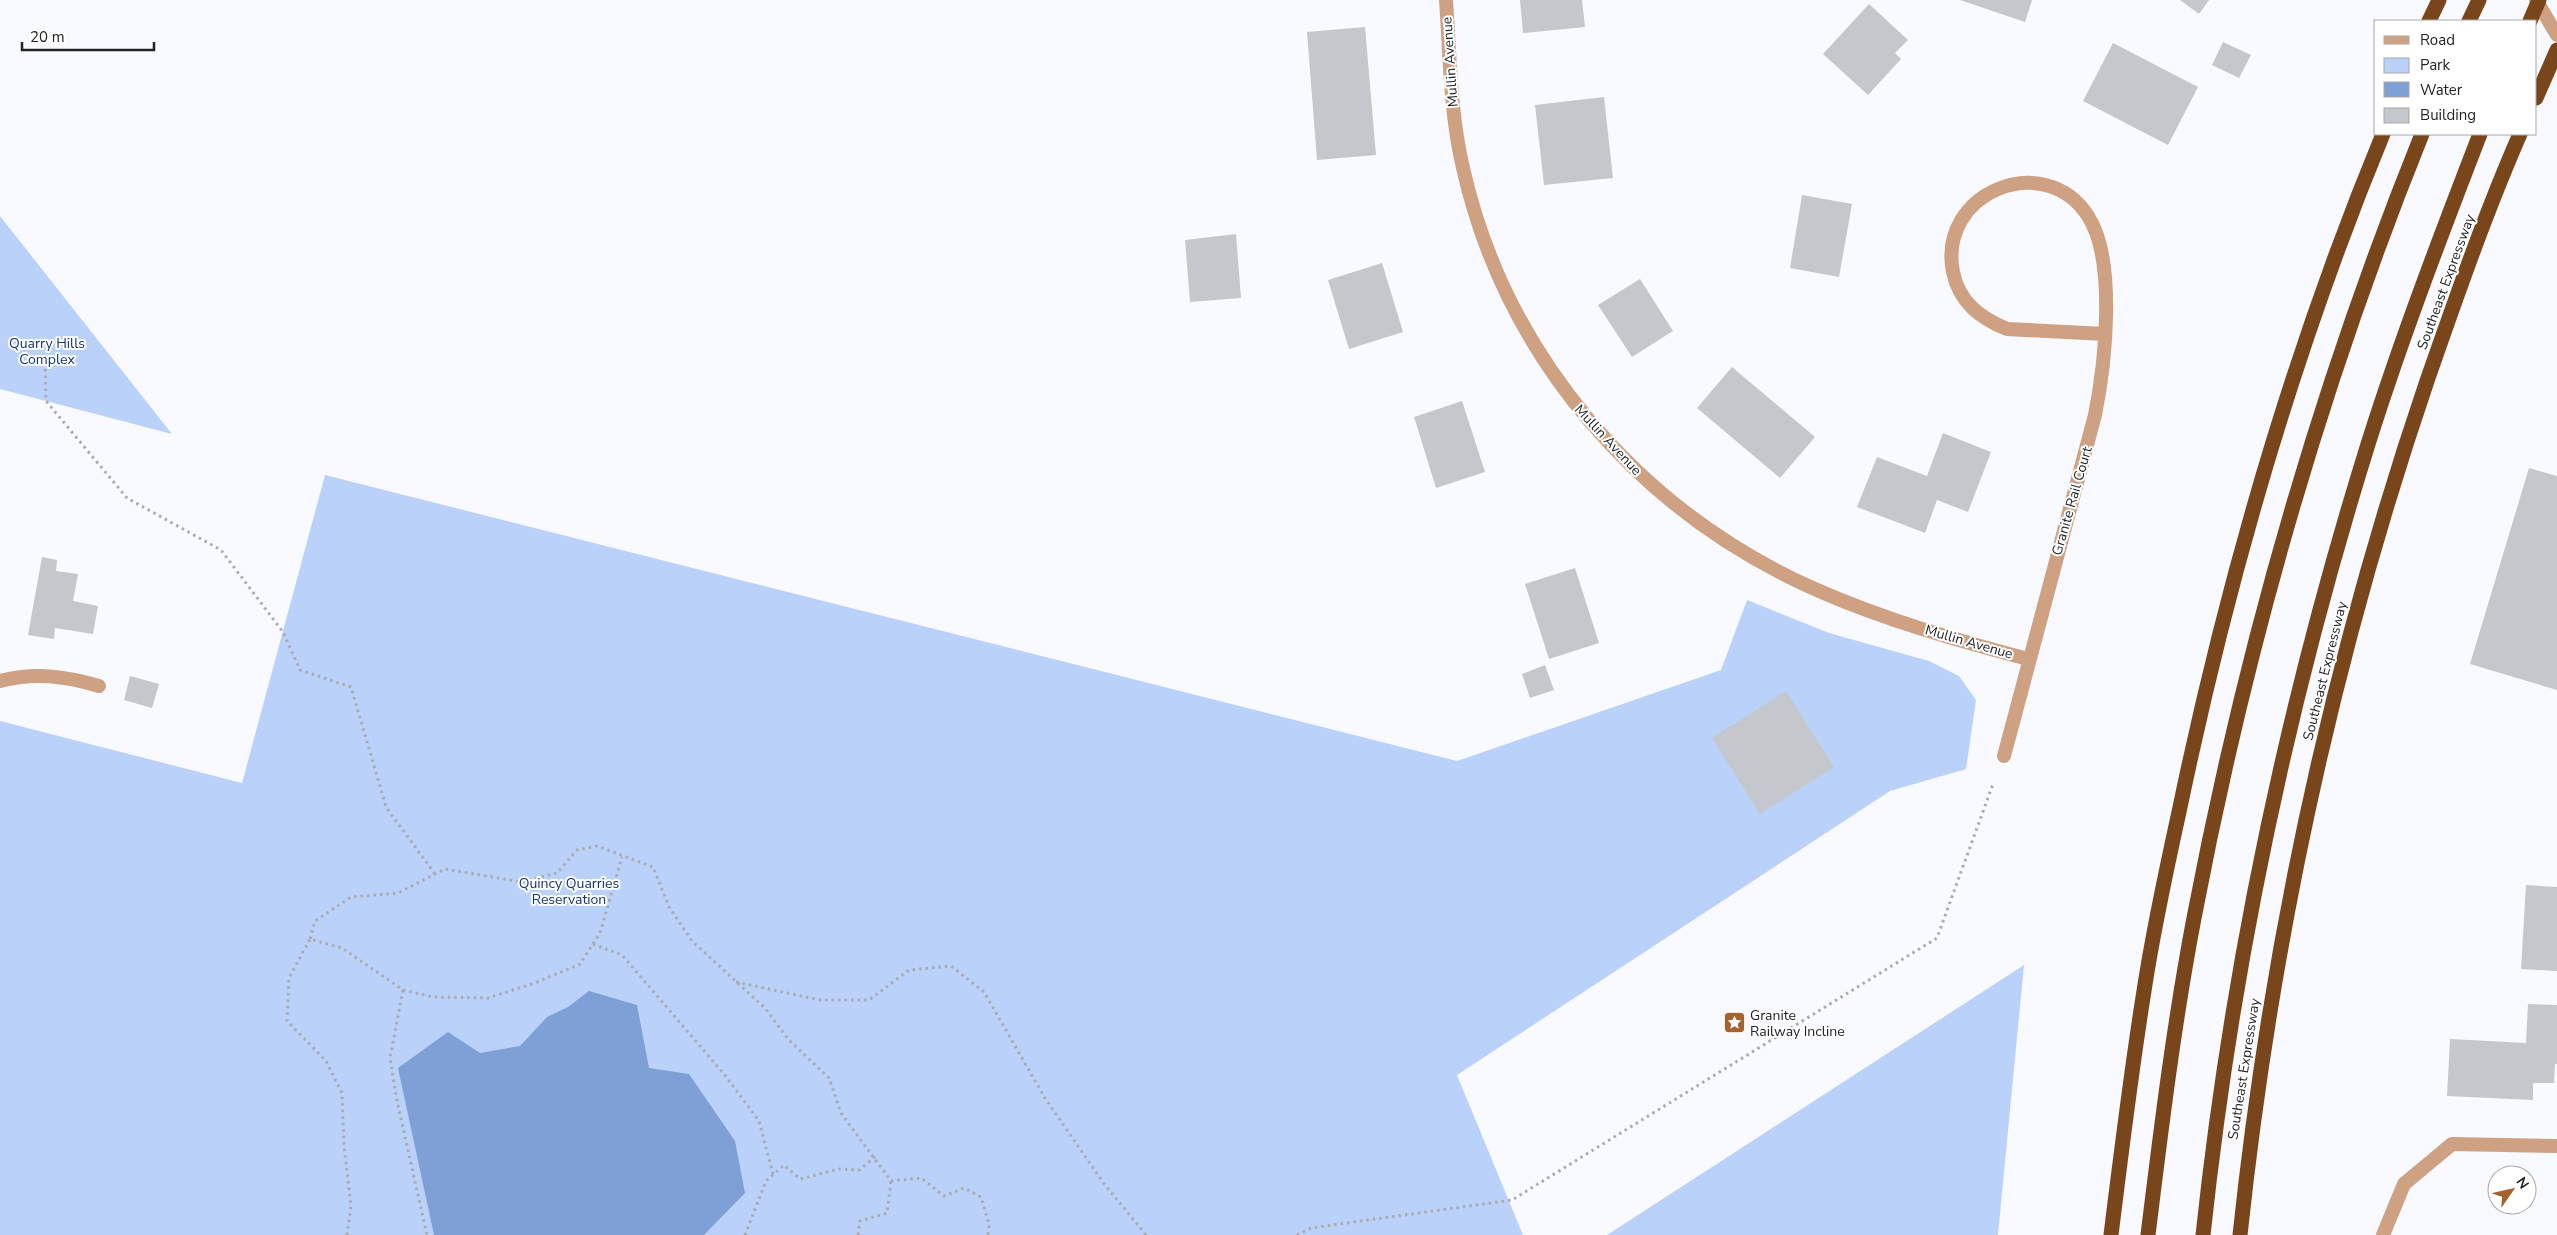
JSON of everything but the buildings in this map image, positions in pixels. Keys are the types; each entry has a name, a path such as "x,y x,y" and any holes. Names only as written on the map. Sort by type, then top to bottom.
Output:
{"highway":[{"path":"2430,20 2439,0"},
{"path":"2469,20 2478,0"},
{"path":"2530,20 2538,0"},
{"path":"2537,96 2557,50"},
{"path":"2111,1235 2144,990 2174,831 2210,668 2252,513 2280,424 2347,226 2382,135"},
{"path":"2148,1235 2184,970 2227,758 2246,678 2309,451 2381,238 2422,135"},
{"path":"2203,1235 2218,1101 2250,909 2270,813 2306,662 2325,587 2373,429 2422,283 2480,135"},
{"name":"Southeast Expressway","path":"2240,1235 2250,1133 2275,978 2305,821 2341,672 2404,449 2457,296 2520,135"}],"street":[{"name":"Mullin Avenue","path":"1446,0 1456,131 1462,167 1483,240 1516,314 1536,349 1559,384 1612,447 1674,505 1734,546 1778,571 1816,590 1939,636 2028,659"},
{"path":"2538,0 2557,35"},
{"name":"Granite Rail Court","path":"2004,756 2028,659 2095,415 2100,388 2105,334 2105,286 2099,241 2088,216 2078,204 2062,192 2033,183 2006,185 1979,200 1965,214 1955,235 1952,266 1958,288 1969,305 1993,324 2008,330 2105,334"},
{"path":"0,681 34,674 78,680 99,686"},
{"path":"2383,1235 2404,1184 2452,1144 2557,1146"}],"path":[{"path":"45,356 46,401 127,498 221,550 283,632 300,670 352,687 386,807 435,874"},
{"path":"1297,1235 1311,1228 1512,1200 1937,938 2004,756"},
{"path":"347,1235 351,1206 344,1146 342,1093 326,1061 287,1021 289,978 310,939 315,921 351,897 398,893 445,868 521,882 557,873 576,850 597,846 653,868 670,906 692,941 765,1008 788,1040 829,1078 841,1113 891,1181 887,1213 860,1221 858,1235"},
{"path":"310,939 342,948 402,990 434,997 488,998 535,983 580,964 600,933 622,857"},
{"path":"593,944 622,955 724,1074 759,1121 773,1174"},
{"path":"735,982 820,1000 869,1000 909,970 951,966 984,992 1045,1098 1102,1181 1146,1235"},
{"path":"402,990 390,1058 397,1101 427,1235"},
{"path":"745,1235 766,1181 784,1165 800,1179 839,1169 859,1170 875,1157"},
{"path":"891,1181 921,1178 944,1196 964,1188 981,1197 988,1224 988,1235"}],"green space":[{"name":"Quarry Hills Complex","path":"0,216 172,434 0,389"},
{"name":"Quincy Quarries Reservation","path":"325,475 1457,761 1721,670 1747,600 1829,633 1929,661 1959,676 1976,700 1966,769 1890,791 1457,1075 1523,1235 0,1235 0,721 242,783"},
{"path":"2024,965 1998,1235 1607,1235"}],"water":[{"path":"589,991 637,1005 649,1068 689,1074 735,1141 745,1193 704,1235 434,1235 398,1068 448,1032 480,1053 520,1046 547,1017 568,1007"}],"place":[{"name":"Granite Railway Incline","path":"1734,1023"}]}
